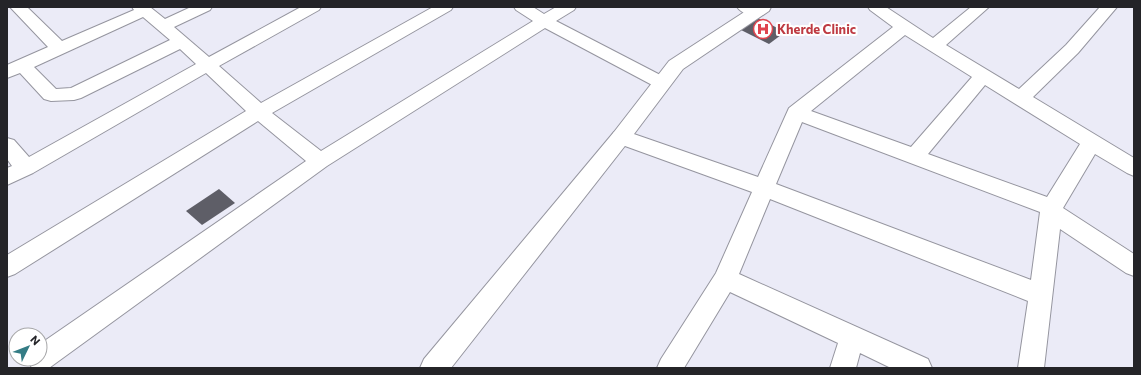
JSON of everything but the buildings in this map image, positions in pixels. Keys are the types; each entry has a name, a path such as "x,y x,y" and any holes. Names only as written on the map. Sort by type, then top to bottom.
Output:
{"main road":[{"path":"434,368 621,137 676,65 755,9"}],"street":[{"path":"18,7 59,48"},
{"path":"162,26 204,7"},
{"path":"7,177 26,168 207,65 313,7"},
{"path":"7,267 258,112 444,7"},
{"path":"522,7 544,21 662,83"},
{"path":"48,353 320,160 568,7"},
{"path":"876,7 904,27 1134,168"},
{"path":"934,45 981,7"},
{"path":"1021,98 1072,49 1109,7"},
{"path":"182,41 74,94 51,95 15,68 142,9 182,41 258,112 320,160"},
{"path":"670,368 725,280 796,113 904,27"},
{"path":"915,156 984,75"},
{"path":"796,113 915,156 1052,209 1134,266"},
{"path":"621,137 765,188 1041,295"},
{"path":"1031,368 1052,209 1092,142"},
{"path":"7,145 26,168"},
{"path":"725,280 919,368"},
{"path":"843,368 852,338"}],"place":[{"name":"Kherde Clinic","path":"763,29"}]}
